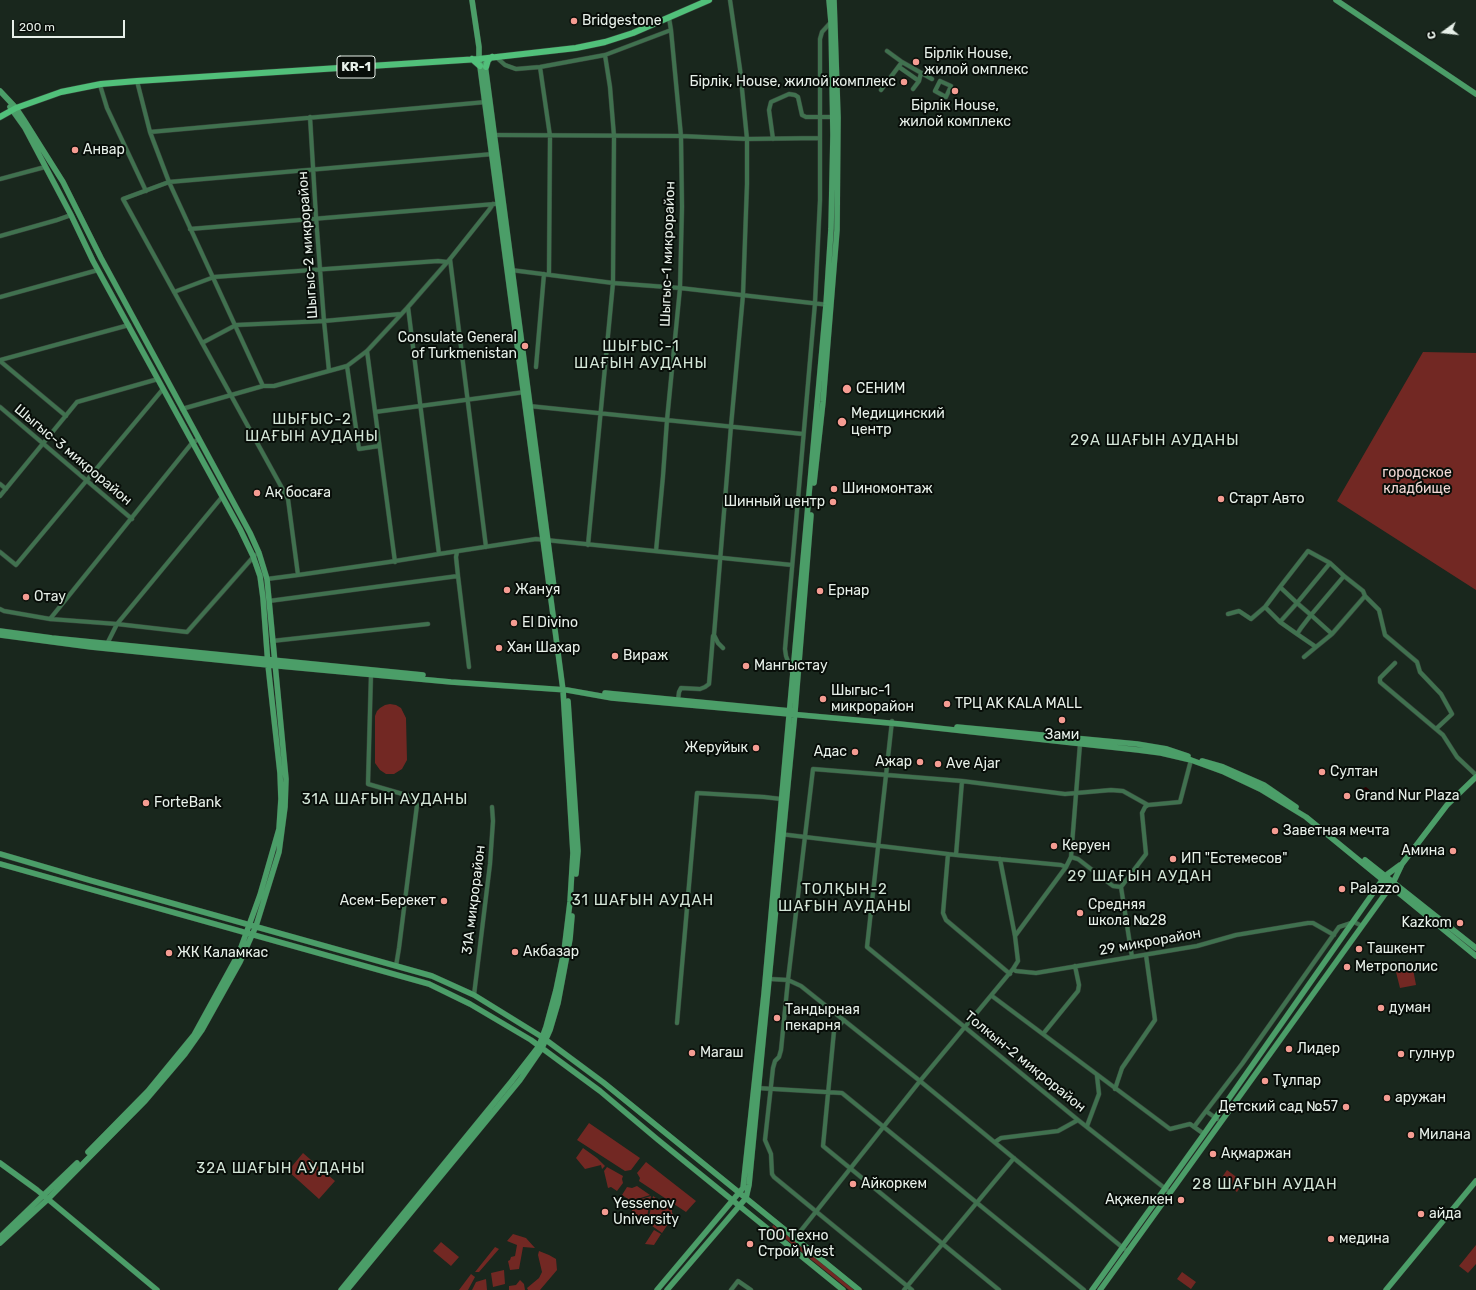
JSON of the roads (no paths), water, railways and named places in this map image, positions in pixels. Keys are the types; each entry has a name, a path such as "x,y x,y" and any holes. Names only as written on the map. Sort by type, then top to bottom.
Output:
{"main road":[{"path":"347,1290 520,1080 540,1047 558,1003 570,939 578,851 565,688 510,270 498,203 495,154 488,102 483,67 479,58 479,47 472,0"},
{"name":"KR-1","path":"0,117 14,109 68,90 100,85 137,81 494,57 576,48 605,42 669,18 709,0"},
{"path":"829,0 833,20"},
{"path":"667,1290 740,1206 746,1198 749,1185 792,713 797,680 814,489 828,305 837,222 833,20 834,0"},
{"path":"1336,0 1476,94"},
{"path":"483,67 488,60 494,57"},
{"path":"479,58 483,67"},
{"path":"0,91 14,109 63,182 101,258 250,533 259,553 267,579 272,641 271,663"},
{"path":"0,94 14,109 25,128 71,215 93,261 253,556 260,576 271,663 282,732 286,779 285,807 279,852 240,962 202,1030 185,1054 145,1101 0,1243"},
{"path":"93,261 101,258"},
{"path":"792,713 792,675 820,402"},
{"path":"0,631 106,646"},
{"path":"0,635 271,663 565,688 792,713"},
{"path":"565,688 612,698 892,722 1080,742 1161,753 1191,759 1224,772 1260,789 1306,817 1384,878 1476,956"},
{"path":"1092,1290 1167,1190 1221,1122 1362,926 1391,884 1402,864 1446,805 1476,776"},
{"path":"0,854 432,976 474,995 544,1038 604,1083 859,1290"},
{"path":"0,864 428,984 470,1004 540,1047 602,1092 843,1290"},
{"path":"1100,1290 1128,1252 1204,1134 1384,878 1402,864"},
{"path":"1391,884 1476,948"},
{"path":"657,1290 743,1188 770,978 773,921"},
{"path":"470,1004 474,995"},
{"path":"341,1290 540,1047"},
{"path":"0,1163 46,1197 160,1290"},
{"path":"1386,1290 1476,1180"},
{"path":"0,1237 46,1197"},
{"path":"46,1197 157,1290"},
{"path":"767,1227 773,1220"}],"street":[{"path":"678,700 681,688 700,689 709,684 743,295 747,139 740,69 730,0"},
{"name":"Шыгыс-1 микрорайон","path":"656,551 680,288 682,207 682,136 669,18"},
{"path":"797,680 792,675 785,649 815,303 820,200 820,39 822,32 833,20"},
{"path":"494,57 505,65 516,69 540,67 605,55 671,30"},
{"path":"888,51 902,62 932,79"},
{"path":"588,545 613,283 614,136 610,87 605,55"},
{"path":"881,90 902,62"},
{"path":"536,367 546,275 550,136 540,67"},
{"path":"899,67 919,81"},
{"path":"913,89 919,81 921,73"},
{"path":"137,81 150,132 169,182 236,325 262,386"},
{"path":"100,85 107,108 146,191"},
{"path":"773,139 769,110 771,102 789,94 798,97 802,115 806,117 820,118 835,117"},
{"path":"150,132 488,102"},
{"name":"Шыгыс-2 микрорайон","path":"310,117 316,217 329,371"},
{"path":"492,135 682,136 747,139 820,138"},
{"path":"298,575 288,500 272,468 123,199 169,182 495,154"},
{"path":"0,179 45,167"},
{"path":"190,228 498,203"},
{"path":"182,409 262,386 274,386 347,366 367,351 408,307 449,261 489,210 498,203"},
{"path":"0,236 71,215"},
{"path":"174,292 214,277 449,261"},
{"path":"449,261 486,547"},
{"path":"0,298 98,270"},
{"path":"510,270 613,283 680,288 828,305"},
{"path":"408,307 439,554"},
{"path":"202,343 236,325 324,321 401,314"},
{"path":"1,362 129,325"},
{"path":"367,351 395,562"},
{"path":"1,362 66,416"},
{"path":"347,366 359,448 380,446"},
{"path":"0,496 77,402 158,379"},
{"path":"0,552 16,565 163,389"},
{"path":"375,412 526,392"},
{"path":"527,406 803,434"},
{"name":"Шыгыс-3 микрорайон","path":"0,407 132,519"},
{"path":"50,619 192,443 199,439"},
{"path":"0,484 6,489"},
{"path":"106,646 117,624 222,497"},
{"path":"267,579 395,562 536,539 792,565"},
{"path":"1228,614 1239,611 1251,619 1265,607 1308,551 1330,564 1363,592 1380,612 1385,635 1417,662 1420,672 1441,694 1452,714 1436,729"},
{"path":"457,552 456,557 469,667"},
{"path":"0,609 50,619 117,624 188,632 253,556 259,553"},
{"path":"1280,622 1330,564"},
{"path":"269,601 458,576"},
{"path":"1297,634 1311,614 1344,576"},
{"path":"1280,587 1332,634"},
{"path":"1304,657 1332,634 1365,596"},
{"path":"1265,607 1280,622 1316,647"},
{"path":"272,641 428,624"},
{"path":"714,635 718,643 723,648"},
{"path":"1395,663 1380,678 1380,682 1443,735 1457,757 1476,776"},
{"path":"371,672 368,784 413,797 417,805 396,966"},
{"path":"878,846 892,722"},
{"path":"1015,936 1066,867 1071,857 1080,742"},
{"path":"912,1290 777,1180 772,1174 771,1154 765,1140 774,1063 779,1057 781,1050 813,769 962,781 1066,794 1111,790 1122,791 1148,805 1180,802 1191,759"},
{"path":"956,855 962,781"},
{"path":"677,1023 697,793 784,800"},
{"path":"1132,957 1121,887 1146,854 1142,813 1148,805"},
{"name":"31А микрорайон","path":"474,995 490,864 493,821 492,807"},
{"path":"781,834 956,855 1061,865 1066,867"},
{"name":"Толкын-2 микрорайон","path":"878,846 867,947 1078,1120 1167,1190"},
{"path":"948,854 943,913 946,920 1010,974"},
{"path":"1071,857 1078,859 1113,886 1121,887"},
{"path":"795,1238 920,1081 1010,974 1018,961 1015,936 1000,859"},
{"path":"70,884 72,875"},
{"name":"29 микрорайон","path":"1013,969 1016,971 1036,973 1197,946 1236,935 1313,922 1334,935"},
{"path":"1194,1127 1242,1064 1340,927 1354,922 1362,926"},
{"path":"1115,1089 1122,1068 1155,1020 1146,955"},
{"path":"1043,1034 1078,991 1079,985 1075,966"},
{"path":"770,978 788,980 801,986 995,1142 1128,1252"},
{"path":"992,996 1097,1076 1170,1129 1190,1124 1204,1134"},
{"path":"844,1020 834,1031 823,1146 999,1290"},
{"path":"1086,1126 1099,1094 1097,1076"},
{"path":"757,1088 842,1094 1084,1290"},
{"path":"1206,1111 1221,1122"},
{"path":"995,1142 1001,1138 1058,1131 1078,1120"},
{"path":"904,1290 1014,1158"},
{"path":"731,1290 738,1281 751,1290"}],"place":[{"name":"Bridgestone","path":"574,21"},
{"name":"Бірлік House, жилой омплекс","path":"916,62"},
{"name":"Бірлік, House, жилой комплекс","path":"904,82"},
{"name":"Бірлік House, жилой комплекс","path":"955,91"},
{"name":"Анвар","path":"75,150"},
{"name":"Consulate General of Turkmenistan","path":"525,346"},
{"name":"СЕНИМ","path":"847,389"},
{"name":"Медицинский центр","path":"842,422"},
{"name":"Шиномонтаж","path":"834,489"},
{"name":"Ақ босаға","path":"257,493"},
{"name":"Старт Авто","path":"1221,499"},
{"name":"Шинный центр","path":"833,502"},
{"name":"Жануя","path":"507,590"},
{"name":"Ернар","path":"820,591"},
{"name":"Отау","path":"26,597"},
{"name":"El Divino","path":"514,623"},
{"name":"Хан Шахар","path":"499,648"},
{"name":"Вираж","path":"615,656"},
{"name":"Мангыстау","path":"746,666"},
{"name":"Шыгыс-1 микрорайон","path":"823,699"},
{"name":"ТРЦ AK KALA MALL","path":"947,704"},
{"name":"Зами","path":"1062,720"},
{"name":"Жеруйык","path":"756,748"},
{"name":"Адас","path":"855,752"},
{"name":"Ажар","path":"920,762"},
{"name":"Ave Ajar","path":"938,764"},
{"name":"Султан","path":"1322,772"},
{"name":"Grand Nur Plaza","path":"1347,796"},
{"name":"ForteBank","path":"146,803"},
{"name":"Заветная мечта","path":"1275,831"},
{"name":"Керуен","path":"1054,846"},
{"name":"Амина","path":"1453,851"},
{"name":"ИП \"Естемесов\"","path":"1173,859"},
{"name":"Palazzo","path":"1342,889"},
{"name":"Асем-Берекет","path":"444,901"},
{"name":"Средняя школа №28","path":"1080,913"},
{"name":"Kazkom","path":"1460,923"},
{"name":"Ташкент","path":"1359,949"},
{"name":"Акбазар","path":"515,952"},
{"name":"ЖК Каламкас","path":"169,953"},
{"name":"Метрополис","path":"1347,967"},
{"name":"думан","path":"1381,1008"},
{"name":"Тандырная пекарня","path":"777,1018"},
{"name":"Лидер","path":"1289,1049"},
{"name":"Магаш","path":"692,1053"},
{"name":"гулнур","path":"1401,1054"},
{"name":"Тұлпар","path":"1265,1081"},
{"name":"аружан","path":"1387,1098"},
{"name":"Детский сад №57","path":"1346,1107"},
{"name":"Милана","path":"1411,1135"},
{"name":"Ақмаржан","path":"1213,1154"},
{"name":"Айкоркем","path":"853,1184"},
{"name":"Ақжелкен","path":"1181,1200"},
{"name":"Yessenov University","path":"605,1212"},
{"name":"айда","path":"1421,1214"},
{"name":"медина","path":"1331,1239"},
{"name":"ТОО Техно Строй West","path":"750,1244"}],"district":[{"name":"ШЫҒЫС-1 ШАҒЫН АУДАНЫ","path":"641,356"},
{"name":"ШЫҒЫС-2 ШАҒЫН АУДАНЫ","path":"312,428"},
{"name":"29А ШАҒЫН АУДАНЫ","path":"1155,441"},
{"name":"31А ШАҒЫН АУДАНЫ","path":"385,800"},
{"name":"29 ШАҒЫН АУДАН","path":"1140,877"},
{"name":"ТОЛҚЫН-2 ШАҒЫН АУДАНЫ","path":"845,898"},
{"name":"31 ШАҒЫН АУДАН","path":"643,901"},
{"name":"32А ШАҒЫН АУДАНЫ","path":"281,1169"},
{"name":"28 ШАҒЫН АУДАН","path":"1265,1185"}],"park label":[{"name":"городское кладбище","path":"1417,482"}]}
